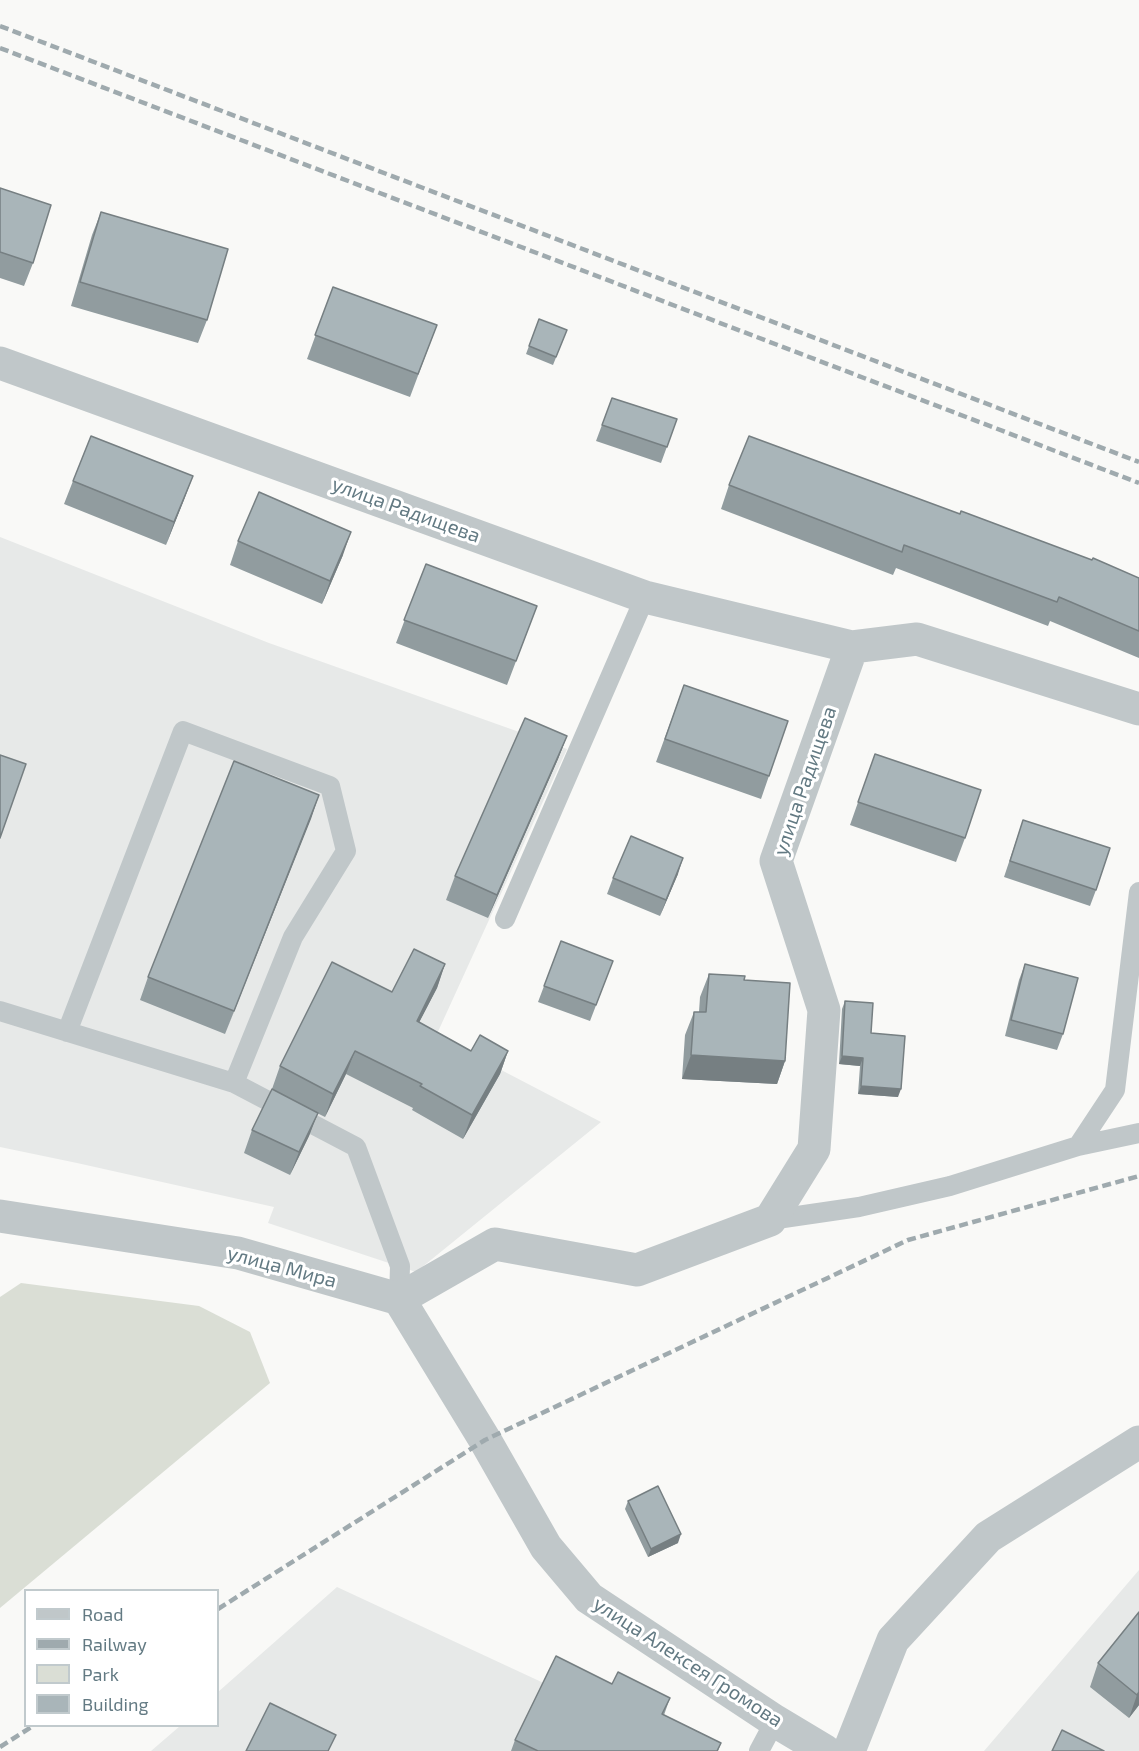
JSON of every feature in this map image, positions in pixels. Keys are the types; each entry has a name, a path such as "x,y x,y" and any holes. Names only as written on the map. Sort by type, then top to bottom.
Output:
{"street":[{"name":"улица Радищева","path":"0,363 645,597 852,647 917,639 1139,709"},
{"name":"улица Радищева","path":"770,1220 814,1149 824,1010 776,861 852,647"},
{"name":"улица Мира","path":"0,1216 238,1253 399,1299"},
{"path":"399,1299 495,1244 637,1270 770,1220"},
{"name":"улица Алексея Громова","path":"399,1299 485,1440 546,1547 589,1598 775,1721 825,1751"},
{"path":"849,1751 893,1640 988,1537 1139,1442"}],"lane":[{"path":"505,919 645,597"},
{"path":"67,1032 183,731 330,786 345,850 293,937 234,1083"},
{"path":"1078,1146 1115,1090 1139,892"},
{"path":"0,1011 234,1083 356,1147 400,1266 399,1299"},
{"path":"770,1220 859,1207 950,1186 1078,1146 1139,1133"},
{"path":"759,1751 775,1721"}],"shaded area":[{"path":"0,537 269,643 567,749 436,1036 601,1122 416,1272 268,1223 274,1207 0,1147"},
{"path":"1139,1570 1139,1751 984,1751"},
{"path":"337,1587 690,1751 151,1751 179,1727 219,1727 219,1691"}],"green space":[{"path":"21,1283 199,1306 250,1332 270,1383 0,1608 0,1297"}],"building":[{"path":"0,188 51,205 33,263 0,252"},
{"path":"101,212 228,249 207,320 80,282"},
{"path":"333,287 437,325 418,374 315,335"},
{"path":"539,319 567,330 556,357 529,346"},
{"path":"612,398 677,419 667,447 602,425"},
{"path":"91,436 193,476 174,522 73,481"},
{"path":"749,436 960,514 961,511 1092,560 1093,558 1139,578 1139,631 1059,597 1057,602 904,545 902,552 729,485"},
{"path":"259,492 351,532 330,581 238,541"},
{"path":"426,564 537,606 516,661 404,620"},
{"path":"684,685 788,721 769,776 665,739"},
{"path":"525,718 567,736 497,895 455,876"},
{"path":"875,754 981,790 965,838 858,802"},
{"path":"0,755 26,764 0,838"},
{"path":"234,761 319,795 234,1011 148,977"},
{"path":"1023,820 1110,848 1096,890 1010,861"},
{"path":"631,836 683,858 666,900 613,878"},
{"path":"561,941 613,961 596,1005 544,986"},
{"path":"414,949 445,964 417,1021 471,1051 480,1035 508,1051 472,1115 420,1086 422,1084 355,1051 333,1094 280,1066 332,962 392,992"},
{"path":"1025,964 1078,978 1063,1034 1011,1020"},
{"path":"709,974 745,976 744,980 790,983 785,1061 691,1055 694,1012 706,1012"},
{"path":"845,1001 873,1003 871,1033 905,1036 901,1089 861,1086 863,1058 842,1056"},
{"path":"272,1089 318,1113 299,1152 252,1130"},
{"path":"658,1486 681,1534 651,1549 628,1501"},
{"path":"1139,1612 1139,1692 1137,1695 1098,1663"},
{"path":"556,1656 612,1684 618,1672 670,1698 662,1714 721,1743 717,1751 538,1751 515,1740"},
{"path":"270,1703 336,1735 328,1751 246,1751"},
{"path":"1062,1730 1104,1751 1052,1751"}],"railway":[{"path":"0,26 1139,462"},
{"path":"0,48 1139,483"},
{"path":"219,1608 485,1440 908,1240 1139,1176"},
{"path":"0,1747 31,1727"}]}
